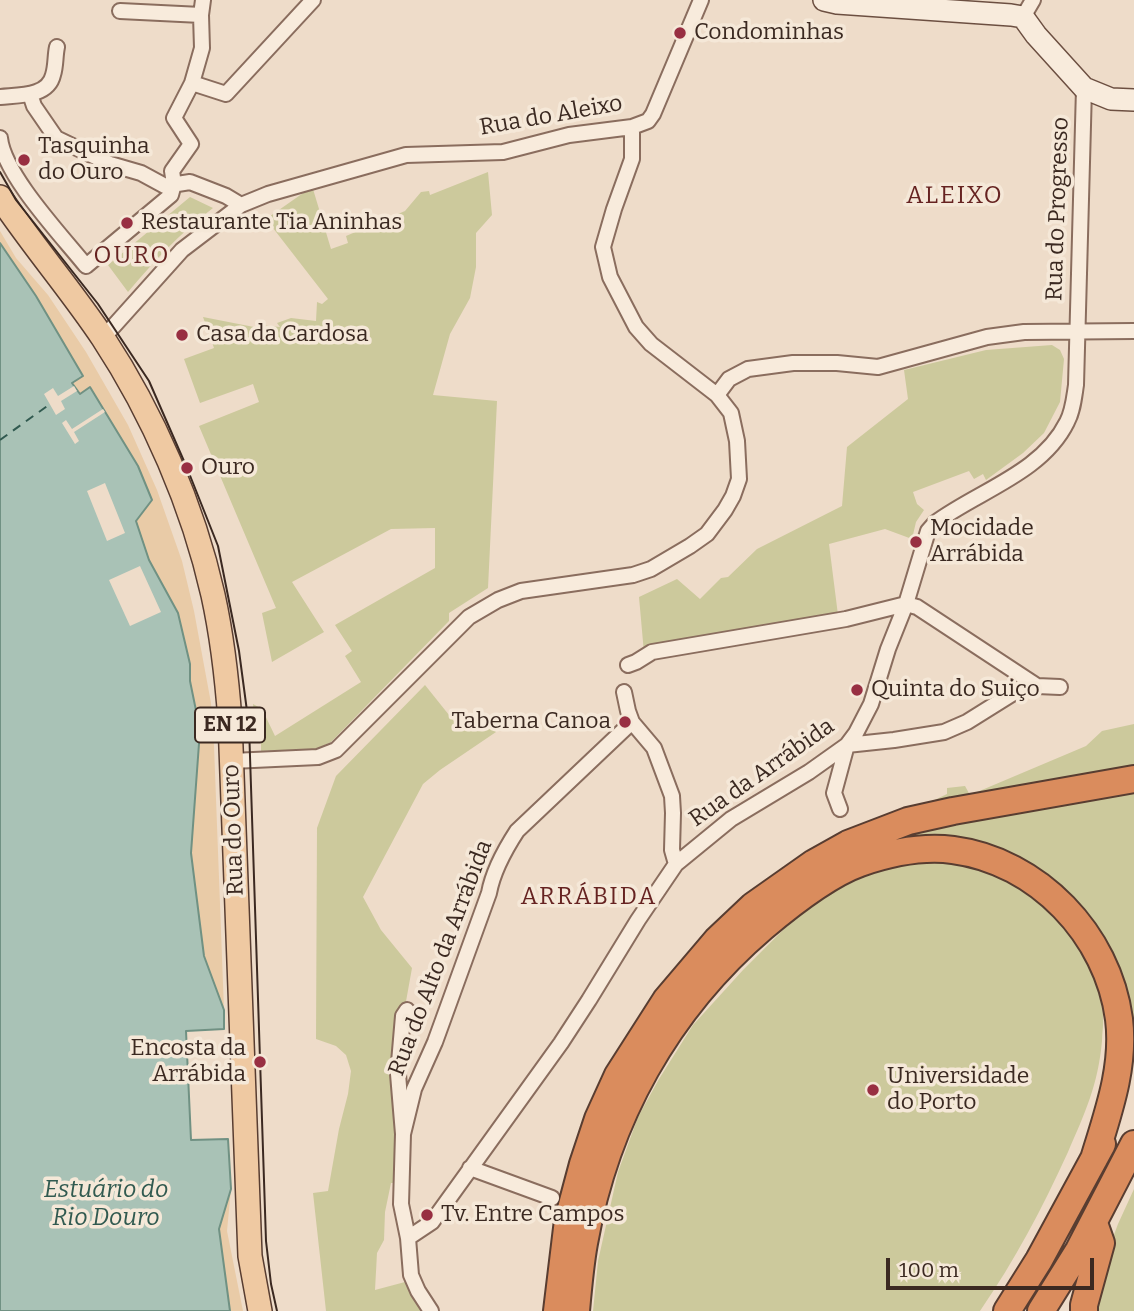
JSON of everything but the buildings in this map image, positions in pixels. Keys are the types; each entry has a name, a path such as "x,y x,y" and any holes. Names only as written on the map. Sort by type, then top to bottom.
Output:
{"highway":[{"path":"557,1311 568,1220 598,1119 618,1074 666,1000 717,940 753,906 814,863 848,844 908,821 1134,779"},
{"path":"576,1311 584,1243 603,1166 637,1083 675,1021 733,954 775,916 826,881 857,864 907,851 954,850 1013,869 1049,892 1074,918 1100,958 1115,995 1119,1020 1121,1050 1116,1082 1094,1159"},
{"path":"1007,1311 1039,1261 1134,1084"},
{"path":"1041,1311 1094,1223 1134,1144"},
{"path":"1084,1311 1101,1243 1094,1223"}],"main road":[{"name":"Rua do Ouro","path":"0,197 103,338 150,419 189,509 213,595 227,677 250,1256 260,1311"}],"street":[{"path":"192,83 226,94 313,0"},
{"name":"Rua do Aleixo","path":"103,338 182,250 241,205 268,194 407,155 503,152 569,135 632,127 648,121 701,0"},
{"path":"824,0 1011,15 1028,9 1036,35 1084,88 1111,99 1134,100"},
{"path":"0,138 1,148 21,186 86,266 171,195 174,184 172,171 191,144 174,118 192,83 202,48 202,8 120,11"},
{"path":"0,97 30,94 46,88 54,72 57,47"},
{"name":"Rua do Progresso","path":"1077,331 1084,88"},
{"path":"30,94 34,106 56,138 110,164 141,173 165,186 190,182 241,205"},
{"path":"232,761 318,757 335,750 469,617 498,600 521,592 633,575 652,569 707,534 725,510 738,479 737,441 731,413 717,395 651,344 636,327 610,276 603,247 632,159 632,127"},
{"name":"Rua da Arrábida","path":"408,1238 432,1222 561,1043 676,864 731,819 809,772 847,744 856,733 871,704 929,531 935,523 1020,471 1041,455 1068,421 1076,385 1077,331"},
{"path":"717,395 729,379 748,369 793,363 877,367 987,337 1024,332 1134,331"},
{"path":"628,665 652,652 846,619 906,604 918,607 1037,686 1060,687"},
{"path":"840,809 834,793 847,744 944,732 967,722 1031,682"},
{"path":"624,692 632,722 654,748 672,796 672,850 676,864"},
{"name":"Rua do Alto da Arrábida","path":"403,1134 414,1089 436,1042 491,881 505,850 517,831 632,722"},
{"name":"Rua do Alto da Arrábida","path":"407,1010 403,1016 398,1074 403,1134 401,1203 408,1238 411,1275 430,1311"},
{"path":"470,1168 552,1198"}],"shaded area":[{"path":"488,172 492,215 476,233 476,267 470,298 450,334 433,395 497,401 488,588 449,613 449,621 331,742 316,749 261,751 261,736 255,724 253,704 262,709 275,736 361,682 345,656 352,651 335,625 435,568 435,528 391,529 292,582 324,632 272,662 262,613 276,608 199,426 259,402 253,384 200,403 184,359 214,348 203,317 259,328 259,325 280,327 277,323 291,318 316,321 317,302 322,304 328,299 266,219 306,191 313,189 331,249 348,243 346,236 405,211 421,192 429,191 430,195"},
{"path":"190,197 213,208 168,247 128,292 108,265"},
{"path":"1052,345 1060,350 1064,359 1060,402 1044,433 1023,453 986,480 983,474 974,479 969,471 913,492 917,504 924,510 916,522 912,539 885,529 829,544 838,615 644,653 639,597 677,579 700,599 757,549 842,506 847,447 908,399 904,370 986,350"},
{"path":"425,685 457,725 483,714 496,732 423,784 363,897 381,930 412,968 405,1007 399,1183 391,1183 385,1212 384,1240 377,1253 375,1290 405,1282 423,1311 326,1311 313,1193 328,1191 351,1071 346,1055 336,1046 316,1039 317,828 336,776"},
{"path":"1134,724 1134,769 918,808 947,794 947,788 965,786 970,795 1086,746 1102,731"},
{"path":"1134,789 1134,1055 1129,1064 1129,1008 1117,967 1098,934 1077,908 1041,877 1008,857 959,843 911,842 864,854 822,876 761,920 718,961 684,999 636,1074 606,1140 580,1230 571,1311 565,1311 569,1269 584,1188 595,1148 613,1104 663,1016 705,963 753,916 835,860 897,833 998,810"},
{"name":"Universidade do Porto","path":"936,860 976,867 1013,881 1057,918 1076,943 1091,970 1103,1014 1097,1071 1080,1124 1027,1234 980,1311 593,1311 598,1261 618,1172 638,1117 693,1025 785,928 831,891 870,870 903,861"},
{"path":"1134,1189 1134,1311 1096,1311 1106,1256"}],"sand":[{"path":"0,231 16,258 48,295 86,352 128,425 157,490 182,561 211,703 224,1010 204,956 191,852 200,730 190,681 190,664 178,613 149,560 136,520 138,466 91,388 80,394 72,383 83,375 36,296 0,243"},
{"path":"231,1189 227,1231 243,1311 230,1311 219,1229"}],"water":[{"name":"Estuário do Rio Douro","path":"0,243 36,296 83,376 72,383 80,394 90,387 138,466 152,500 136,521 149,560 178,613 190,664 190,681 200,730 191,853 204,956 224,1010 224,1029 186,1031 191,1140 228,1139 231,1189 219,1229 230,1311 0,1311"}],"pier":[{"path":"74,386 77,391 61,401 65,409 56,415 44,394 53,388 58,396"},
{"path":"103,409 105,412 74,432 79,441 75,444 62,423 66,420 72,429"},
{"path":"105,483 125,533 107,541 87,491"},
{"path":"140,566 161,612 130,626 109,580"}],"ferry route":[{"path":"0,440 50,404"}],"tram line":[{"path":"0,172 16,200 98,304 149,381 218,546 239,651 249,726 266,1241 277,1311"}],"place":[{"name":"Condominhas","path":"680,33"},
{"name":"Tasquinha do Ouro","path":"24,160"},
{"name":"Restaurante Tia Aninhas","path":"127,223"},
{"name":"Casa da Cardosa","path":"182,335"},
{"name":"Ouro","path":"187,468"},
{"name":"Mocidade Arrábida","path":"916,542"},
{"name":"Quinta do Suiço","path":"857,690"},
{"name":"Taberna Canoa","path":"625,722"},
{"name":"Encosta da Arrábida","path":"260,1062"},
{"name":"Universidade do Porto","path":"873,1090"},
{"name":"Tv. Entre Campos","path":"427,1215"}],"district":[{"name":"ALEIXO","path":"955,196"},
{"name":"OURO","path":"132,256"},
{"name":"ARRÁBIDA","path":"589,897"}]}
